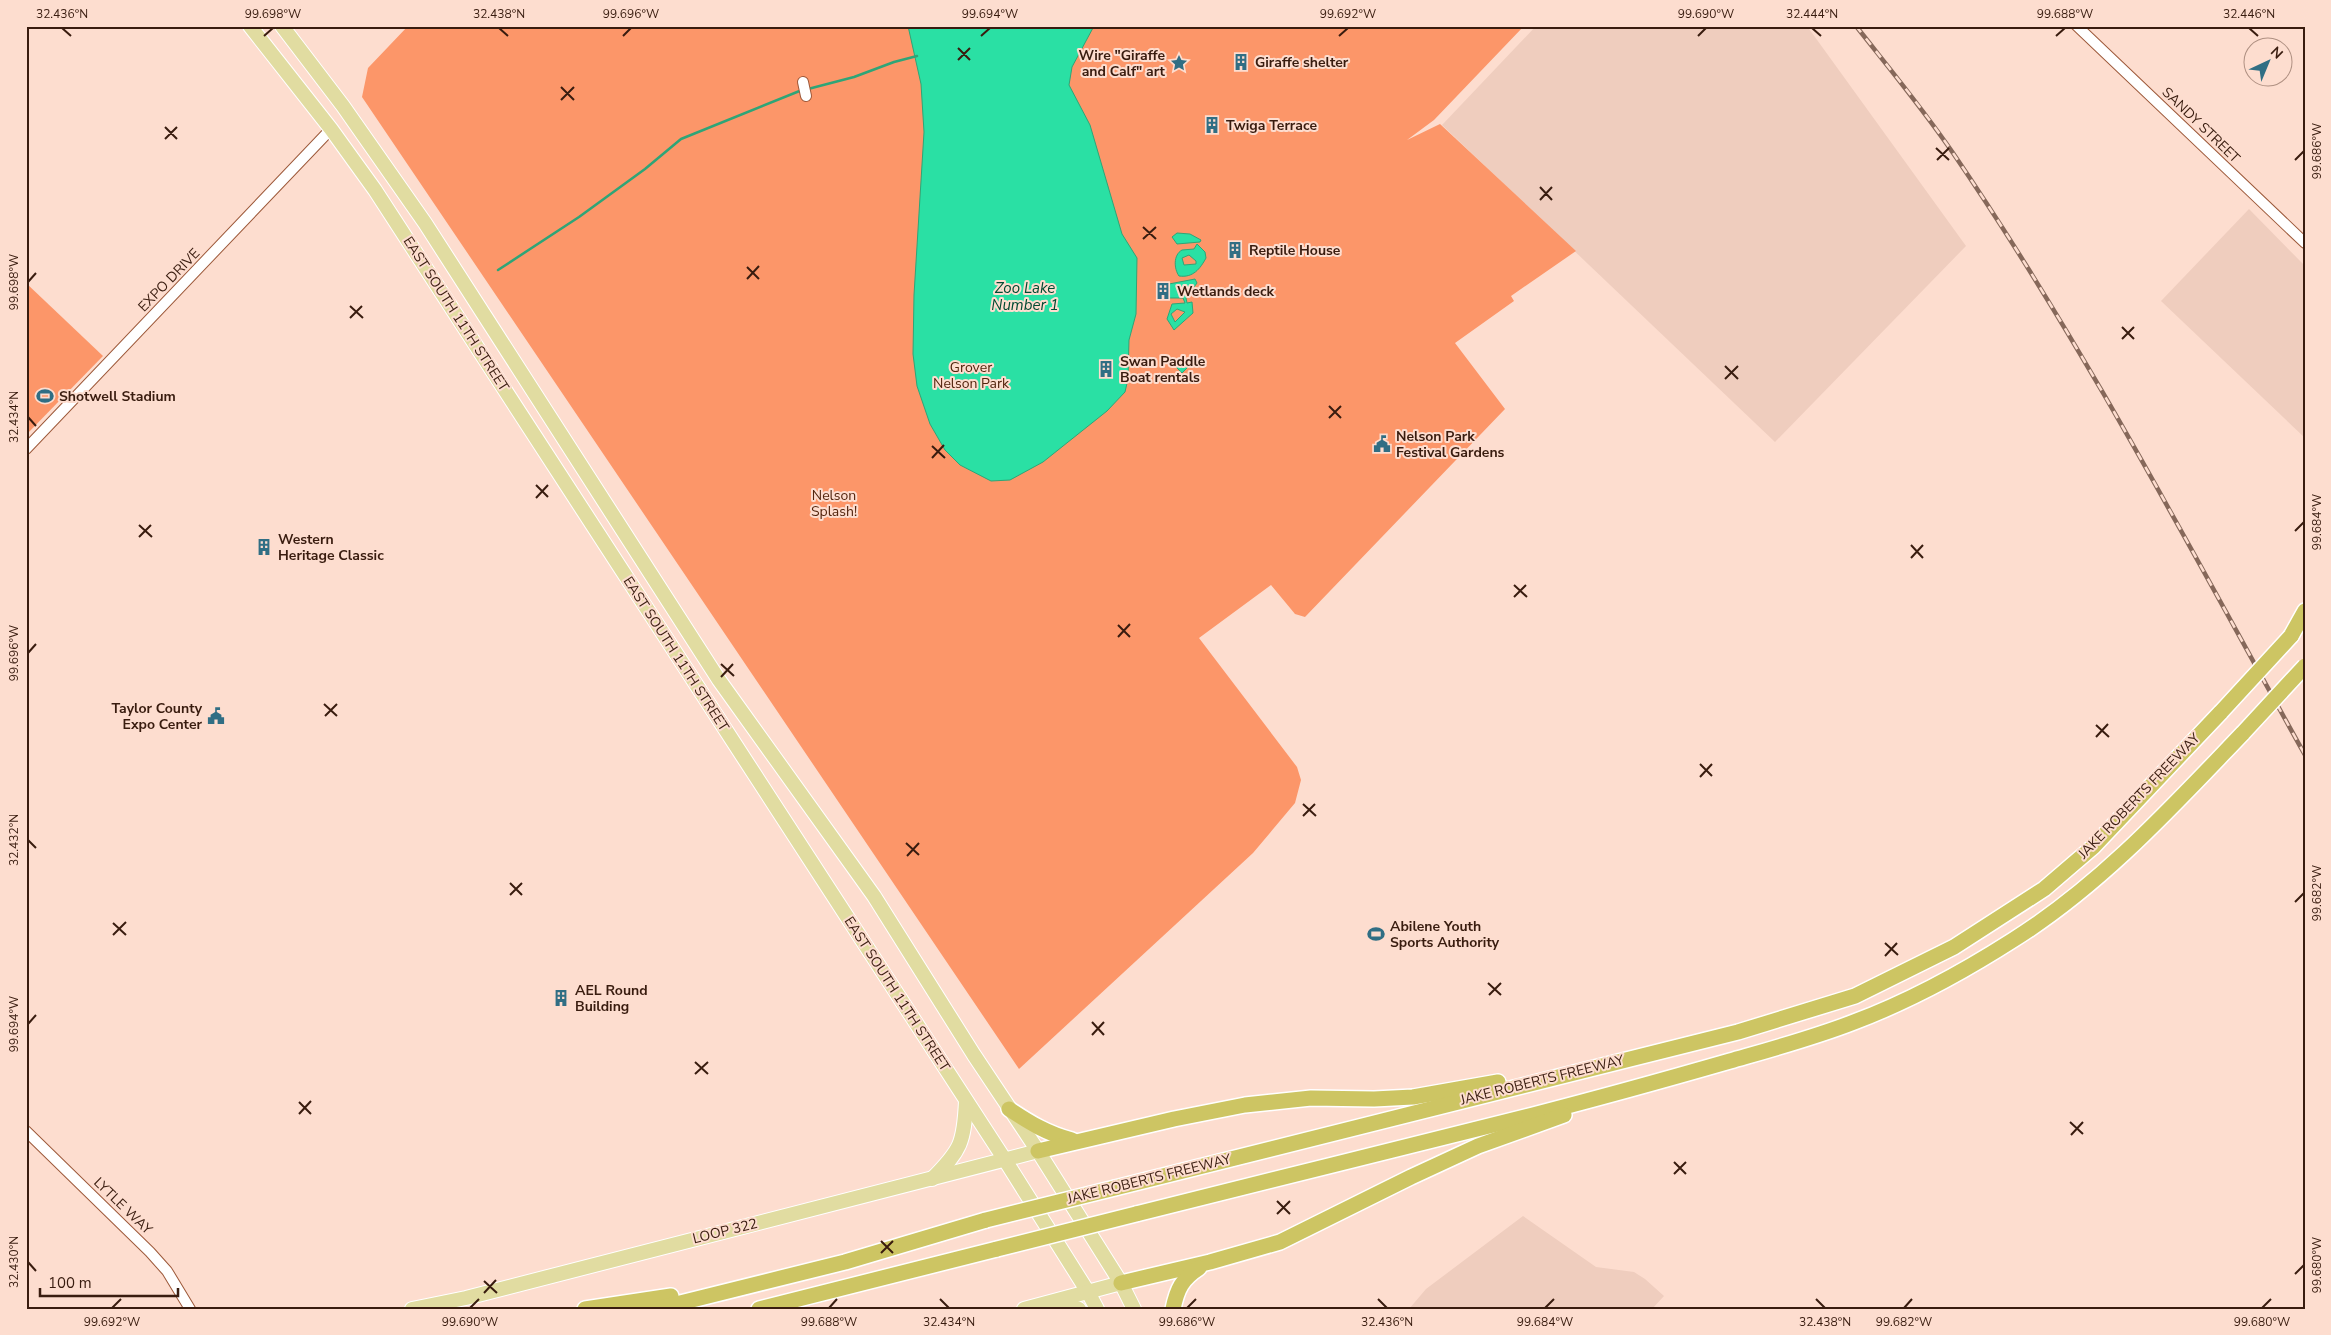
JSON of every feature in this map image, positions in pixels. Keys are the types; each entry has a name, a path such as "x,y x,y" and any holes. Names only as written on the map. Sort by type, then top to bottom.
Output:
{"highway":[{"path":"2291,636 2305,611"},
{"name":"JAKE ROBERTS FREEWAY","path":"656,1309 742,1286 845,1262 986,1220 1777,1021 1855,996 1954,947 2044,889 2093,846 2305,622"},
{"name":"JAKE ROBERTS FREEWAY","path":"759,1309 1649,1085 1782,1047 1855,1022 1917,994 1966,968 2016,938 2071,899 2175,804 2305,666"},
{"path":"2243,733 2305,677"},
{"path":"1038,1151 1076,1141 1245,1105 1312,1098 1374,1099 1413,1097 1617,1061"},
{"path":"1121,1283 1210,1262 1280,1242 1478,1146 1649,1085"},
{"path":"1009,1109 1037,1128 1053,1136 1076,1141"},
{"path":"1173,1309 1177,1290 1186,1276 1210,1262"},
{"path":"585,1309 742,1286"}],"main road":[{"name":"EAST SOUTH 11TH STREET","path":"250,26 331,129 375,190 1005,1160 1097,1309"},
{"name":"EAST SOUTH 11TH STREET","path":"287,30 343,106 424,223 719,680 874,896 1009,1109 1038,1151 1121,1283 1134,1309"},
{"path":"331,129 343,106"},
{"path":"932,1179 957,1152 962,1137 966,1102"},
{"name":"LOOP 322","path":"412,1309 466,1298 1038,1151"},
{"path":"1024,1309 1121,1283"},
{"path":"1046,1303 1066,1304 1079,1309"}],"street":[{"name":"SANDY STREET","path":"2077,26 2305,243"},
{"path":"803,82 806,96"},
{"name":"EXPO DRIVE","path":"26,449 331,129"},
{"name":"LYTLE WAY","path":"26,1131 150,1252 167,1271 190,1309"}],"shaded area":[{"path":"1536,26 1807,26 1966,246 1775,442 1442,125"},
{"path":"2249,209 2305,266 2305,438 2161,301"},
{"path":"1523,1216 1596,1267 1634,1272 1664,1296 1652,1309 1409,1309 1426,1289"}],"green space":[{"name":"Grover Nelson Park","path":"408,26 1524,26 1434,120 1407,140 1440,124 1576,251 1511,296 1514,301 1455,343 1505,409 1305,617 1295,614 1271,585 1199,638 1297,767 1301,780 1295,803 1253,853 1019,1069 362,97 368,68"},
{"name":"Shotwell Stadium","path":"26,283 103,356 26,435"}],"water":[{"name":"Zoo Lake Number 1","path":"908,26 1094,26 1072,67 1069,85 1090,125 1122,234 1137,258 1136,314 1129,340 1128,379 1125,392 1107,411 1043,462 1010,480 991,481 960,465 945,450 930,424 917,386 913,354 914,295 924,132 921,84"},
{"path":"1177,233 1190,234 1201,240 1200,242 1177,244 1172,237"},
{"path":"1197,244 1205,252 1206,258 1196,272 1188,276 1179,276 1175,266 1177,255 1182,250 1194,249","holes":["1189,255 1196,261 1196,264 1184,265 1182,258"]},
{"path":"1195,279 1197,283 1186,298 1187,303 1192,302 1193,313 1174,330 1167,319 1172,304 1185,303 1183,298 1168,298 1169,284","holes":["1177,309 1185,312 1175,322 1171,314"]},
{"path":"1184,361 1188,367 1182,373 1175,366 1178,362"}],"waterway":[{"path":"808,89 854,77 894,62 917,56"},
{"path":"498,270 579,217 645,169 681,139 802,90"}],"railway":[{"path":"1856,26 1942,137 2047,300 2136,450 2305,755"}],"place":[{"name":"Giraffe shelter","path":"1241,62"},
{"name":"Wire \"Giraffe and Calf\" art","path":"1179,63"},
{"name":"Twiga Terrace","path":"1212,125"},
{"name":"Reptile House","path":"1235,250"},
{"name":"Wetlands deck","path":"1163,291"},
{"name":"Swan Paddle Boat rentals","path":"1106,369"},
{"name":"Shotwell Stadium","path":"45,396"},
{"name":"Nelson Park Festival Gardens","path":"1382,444"},
{"name":"Western Heritage Classic","path":"264,547"},
{"name":"Taylor County Expo Center","path":"216,716"},
{"name":"Abilene Youth Sports Authority","path":"1376,934"},
{"name":"AEL Round Building","path":"561,998"}],"park label":[{"name":"Nelson Splash!","path":"834,504"}]}
